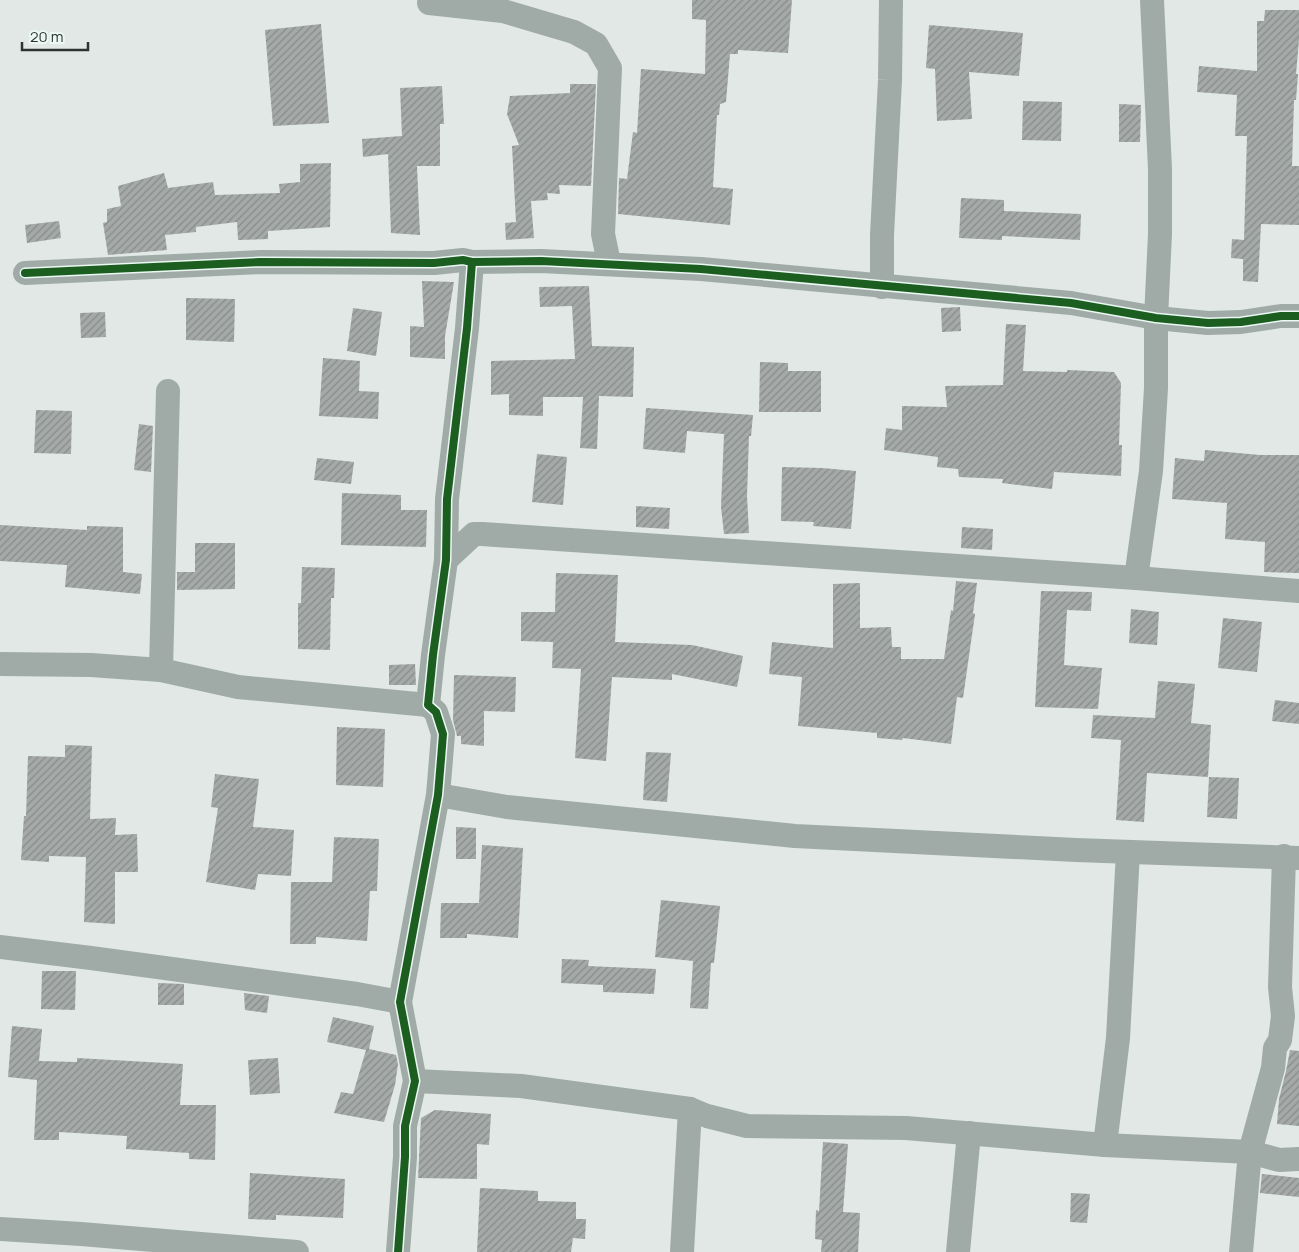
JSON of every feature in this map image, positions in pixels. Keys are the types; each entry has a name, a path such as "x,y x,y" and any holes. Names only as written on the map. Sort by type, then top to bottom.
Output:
{"street":[{"path":"882,287 882,235 890,80 891,0"},
{"path":"1136,578 1151,471 1156,388 1160,178 1152,0"},
{"path":"429,4 503,12 574,32 596,44 610,68 603,234 609,263"},
{"path":"25,273 261,262 434,262 463,260 472,262 541,261 609,263 700,269 1070,303 1156,318 1208,323 1241,322 1281,316 1299,316"},
{"path":"428,705 446,560 447,499 467,328 472,262"},
{"path":"161,670 168,391"},
{"path":"446,560 474,534 482,534 1136,578 1299,591"},
{"path":"0,664 91,665 161,670 238,687 428,705 436,712 443,734 438,795 400,1002 415,1081 405,1126 405,1157 398,1252"},
{"path":"438,795 508,807 795,836 1128,852 1292,857 1280,987 1283,1016 1280,1040 1275,1048 1273,1068 1250,1152 1241,1252"},
{"path":"1105,1145 1118,1038 1128,852"},
{"path":"0,947 327,990 400,1002"},
{"path":"415,1081 521,1086 690,1109 707,1116 747,1126 906,1128 1105,1145 1250,1152 1279,1160 1299,1159"},
{"path":"682,1252 690,1109"},
{"path":"958,1252 969,1133"},
{"path":"0,1229 296,1252"}],"building":[{"path":"692,0 792,0 788,53 738,50 738,54 730,54 726,102 720,104 719,115 717,115 713,187 733,189 730,225 618,214 619,178 627,179 633,132 637,133 641,69 705,74 706,20 692,19"},
{"path":"1265,10 1299,10 1296,74 1298,74 1296,100 1294,100 1292,166 1299,166 1299,225 1261,224 1258,282 1243,281 1243,259 1231,258 1232,239 1244,240 1247,136 1235,136 1237,95 1197,92 1199,66 1257,71 1257,21 1264,21"},
{"path":"321,24 329,123 273,126 265,30"},
{"path":"929,25 1023,33 1019,76 969,72 972,119 937,121 935,69 926,68"},
{"path":"570,84 596,84 591,186 559,185 560,194 547,193 548,200 531,201 534,238 506,240 505,223 516,222 512,146 519,145 507,114 510,96 570,93"},
{"path":"442,86 444,124 440,124 440,166 417,166 420,235 391,233 388,154 363,157 362,139 402,136 400,88"},
{"path":"1023,101 1062,102 1061,141 1022,140"},
{"path":"1119,104 1141,105 1140,142 1119,142"},
{"path":"331,163 330,227 268,231 268,239 238,240 237,222 196,227 196,232 165,235 167,250 108,255 103,223 107,222 107,209 121,206 118,186 164,173 168,188 213,182 215,195 280,193 279,184 300,182 300,164"},
{"path":"961,198 1004,200 1004,211 1081,214 1080,240 1002,236 1002,240 959,238"},
{"path":"59,221 61,238 27,243 25,225"},
{"path":"422,281 454,282 445,336 445,359 410,357 410,326 424,327"},
{"path":"589,286 592,346 634,347 633,397 599,396 597,449 580,448 583,397 543,397 543,416 509,415 509,394 491,395 491,361 575,359 572,306 540,307 539,287"},
{"path":"186,298 235,299 234,342 186,340"},
{"path":"960,307 961,331 942,332 941,308"},
{"path":"353,308 382,312 376,356 347,351"},
{"path":"105,312 106,337 81,338 80,313"},
{"path":"1006,324 1026,325 1023,371 1114,372 1121,383 1119,445 1122,445 1121,476 1054,472 1052,489 1002,483 1003,479 959,477 958,469 937,467 938,457 884,450 886,428 902,430 902,406 947,407 945,386 1003,385"},
{"path":"323,358 360,361 359,391 379,392 378,419 319,416"},
{"path":"760,362 788,363 788,371 821,371 821,412 759,412"},
{"path":"646,408 753,415 751,436 749,436 747,496 749,533 724,534 721,507 724,434 687,431 685,453 643,449"},
{"path":"36,410 72,411 71,454 34,453"},
{"path":"139,424 153,426 151,472 134,470"},
{"path":"1205,450 1260,455 1299,455 1299,573 1264,572 1265,542 1225,539 1227,503 1172,499 1175,458 1204,461"},
{"path":"537,454 567,457 563,505 532,502"},
{"path":"317,458 354,462 351,484 314,480"},
{"path":"782,467 856,471 851,529 813,526 814,522 781,521"},
{"path":"342,493 401,495 401,510 427,510 426,547 341,545"},
{"path":"636,506 670,508 669,529 636,527"},
{"path":"0,525 87,530 87,526 123,527 123,572 142,574 140,594 65,587 67,565 0,561"},
{"path":"962,527 993,529 992,550 961,548"},
{"path":"195,543 235,543 235,589 177,590 177,572 195,572"},
{"path":"302,567 335,568 334,598 331,598 330,650 298,649 298,603 301,603"},
{"path":"556,573 618,575 615,642 692,645 743,656 737,687 672,674 672,680 612,677 606,761 575,758 581,669 552,668 553,642 521,641 521,612 555,612"},
{"path":"956,581 977,583 973,613 975,614 963,698 957,697 951,744 903,738 902,740 877,738 877,733 798,726 802,677 769,674 772,642 833,648 833,584 860,583 860,628 891,627 892,647 901,647 901,659 944,659 951,610 953,611"},
{"path":"1041,591 1092,592 1091,611 1067,610 1064,665 1102,668 1098,709 1035,707"},
{"path":"1131,609 1159,612 1157,645 1129,643"},
{"path":"1223,618 1262,622 1257,672 1218,668"},
{"path":"415,664 416,685 389,685 389,665"},
{"path":"454,675 516,677 515,712 484,711 484,746 461,744 461,736 457,736 453,720"},
{"path":"1158,681 1195,684 1191,723 1211,725 1208,777 1147,773 1144,822 1116,820 1121,740 1091,738 1093,715 1155,718"},
{"path":"1275,700 1299,703 1299,724 1272,721"},
{"path":"337,727 385,729 383,787 336,785"},
{"path":"65,745 92,746 90,819 116,818 115,835 137,834 138,872 115,872 115,924 84,922 86,857 49,856 49,862 21,860 24,816 26,816 28,756 65,757"},
{"path":"646,752 671,753 667,802 643,800"},
{"path":"215,774 259,779 253,827 294,830 291,876 258,874 255,890 206,882 218,808 211,807"},
{"path":"1209,777 1239,778 1237,819 1207,817"},
{"path":"456,827 476,828 476,859 456,859"},
{"path":"334,837 379,839 377,891 370,891 367,941 316,937 316,944 290,944 291,882 332,882"},
{"path":"482,845 523,848 518,938 467,934 467,938 440,938 441,903 479,903"},
{"path":"661,900 720,906 714,963 711,963 708,1009 690,1008 693,961 655,957"},
{"path":"562,959 589,960 588,966 656,969 654,994 603,992 603,985 561,983"},
{"path":"42,971 76,971 75,1010 41,1009"},
{"path":"158,983 184,984 184,1005 158,1005"},
{"path":"244,993 269,996 267,1013 245,1010"},
{"path":"333,1017 374,1026 369,1049 396,1055 398,1064 395,1085 384,1122 334,1113 341,1092 353,1094 366,1050 327,1042"},
{"path":"12,1026 42,1029 39,1061 77,1062 77,1058 183,1064 180,1105 216,1105 215,1160 189,1159 189,1153 126,1149 127,1136 59,1132 59,1140 34,1140 37,1080 8,1077"},
{"path":"1290,1050 1299,1051 1299,1126 1277,1124 1279,1099"},
{"path":"278,1058 280,1093 250,1095 248,1060"},
{"path":"435,1110 491,1114 489,1145 477,1144 477,1179 418,1178 421,1118"},
{"path":"823,1142 848,1144 843,1212 860,1213 858,1252 821,1252 822,1240 815,1239 816,1210 819,1211"},
{"path":"250,1173 345,1179 343,1218 276,1215 276,1220 248,1219"},
{"path":"1262,1174 1299,1178 1299,1197 1260,1193"},
{"path":"480,1188 538,1191 538,1201 576,1202 576,1219 586,1219 585,1239 573,1238 571,1252 477,1252"},
{"path":"1071,1193 1090,1194 1087,1223 1070,1222"}],"cycle path":[{"path":"25,273 261,262 434,263 463,260 472,262 541,261 701,269 1071,303 1156,318 1208,323 1241,322 1281,316 1299,316"},
{"path":"398,1252 405,1157 405,1126 415,1081 400,1002 438,795 443,734 436,712 428,705 446,560 447,499 467,328 472,262"}]}
